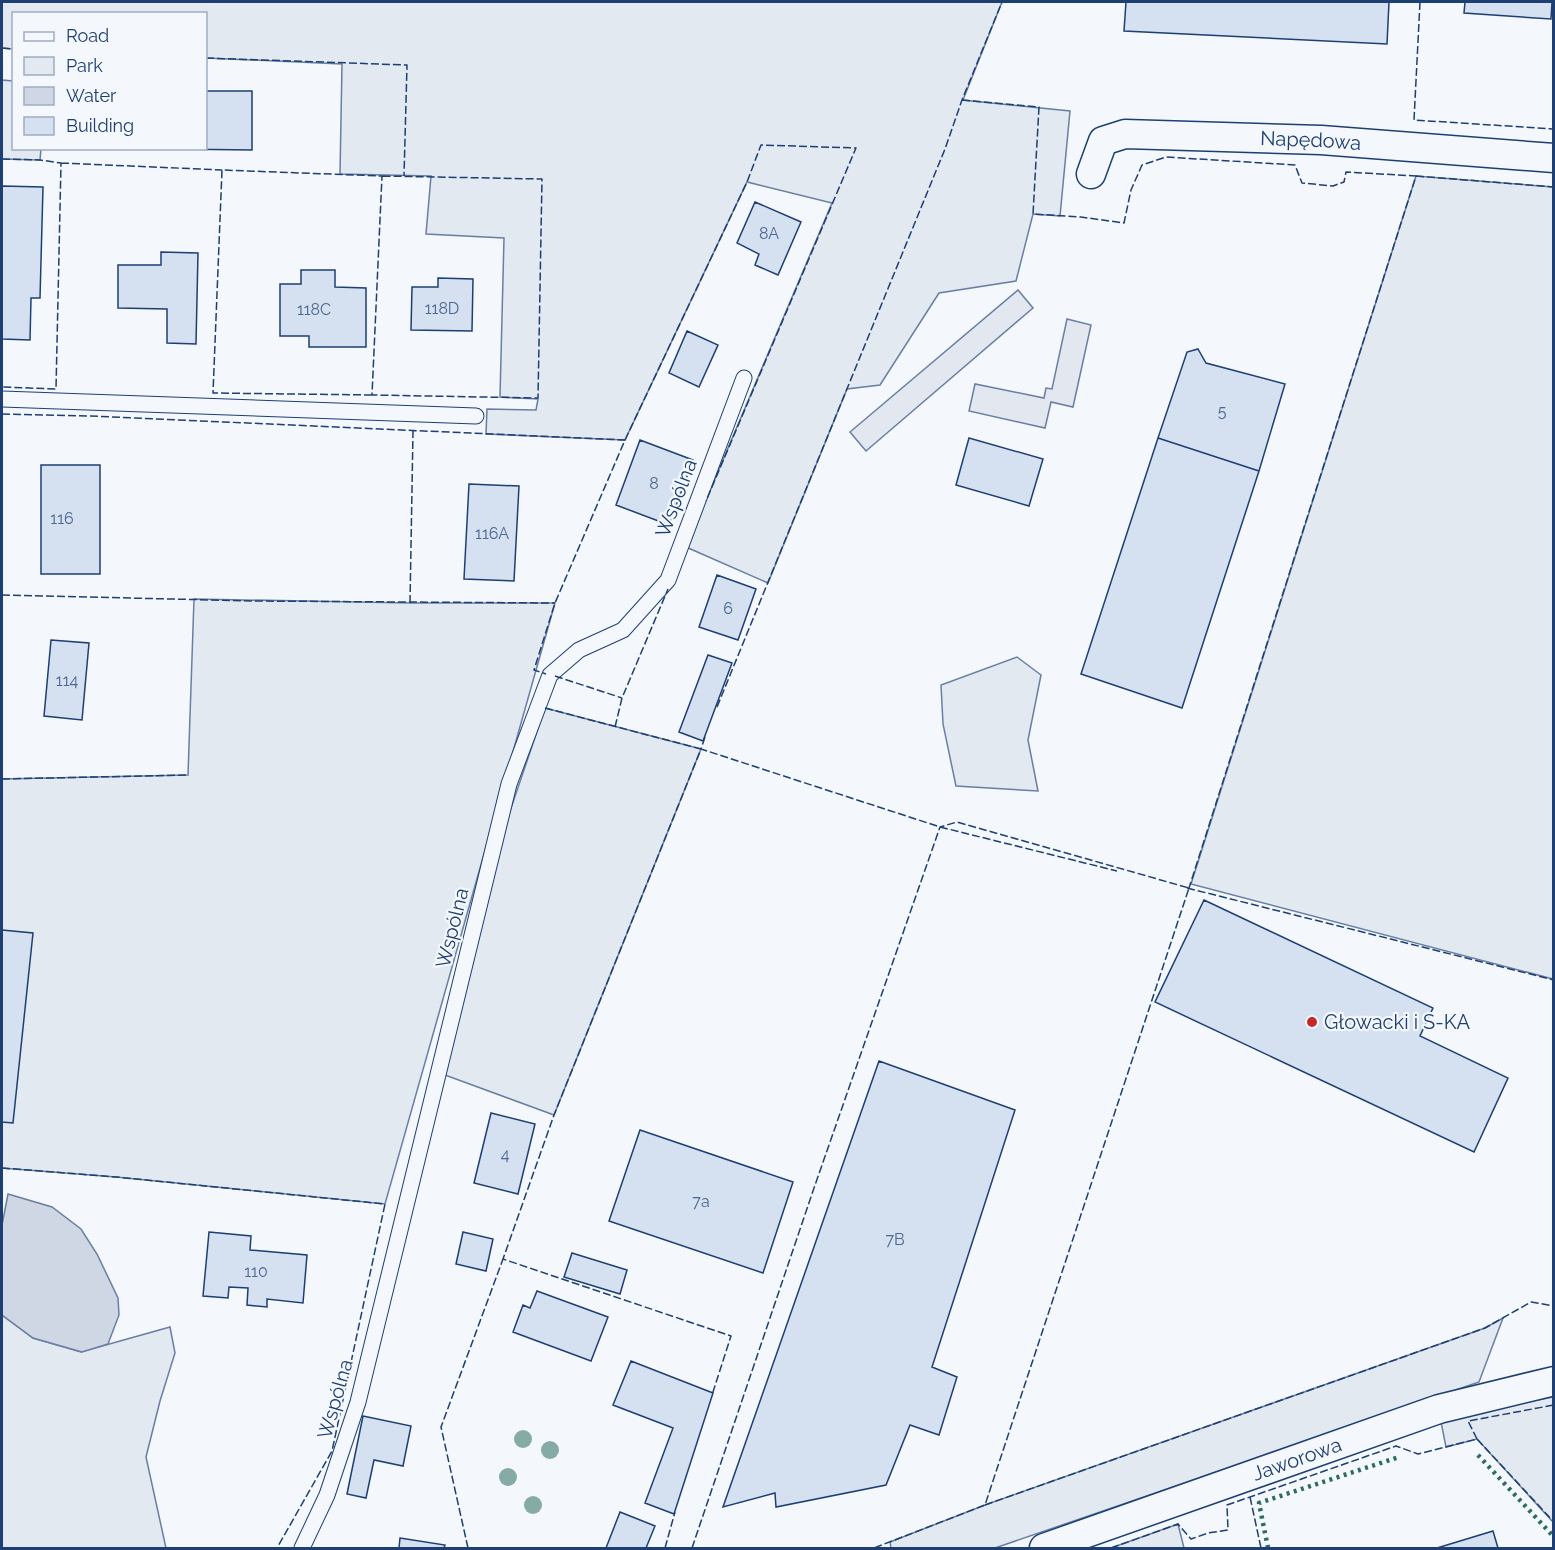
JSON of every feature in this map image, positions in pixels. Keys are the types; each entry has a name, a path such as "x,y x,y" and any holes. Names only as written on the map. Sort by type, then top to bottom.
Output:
{"street":[{"name":"Napędowa","path":"1091,174 1103,141 1125,134 1321,140 1554,158"},
{"name":"Jaworowa","path":"1044,1548 1439,1409 1554,1381"}],"lane":[{"name":"Wspólna","path":"302,1548 327,1495 358,1402 509,784 550,675 579,650 623,630 668,580 744,378"},
{"path":"2,399 476,417"}],"green space":[{"path":"2,2 1002,2 963,100 1070,111 1060,216 1033,214 1016,281 939,293 880,385 847,389 768,583 686,547 832,203 747,182 625,440 486,434 487,409 536,410 538,399 500,397 504,238 426,234 431,176 340,174 342,64 207,58 207,12 12,12 12,49 2,48"},
{"path":"2,80 12,81 12,150 41,150 40,160 2,159"},
{"path":"1416,176 1553,187 1553,979 1191,884"},
{"path":"194,599 555,603 385,1204 2,1168 2,779 188,775"},
{"path":"1017,657 1041,675 1028,740 1038,791 956,786 943,724 941,685"},
{"path":"545,708 701,749 554,1115 445,1075 508,817"},
{"path":"2,1315 33,1338 81,1352 170,1327 175,1353 146,1457 166,1548 2,1548"},
{"path":"1503,1318 1479,1382 995,1548 891,1548 890,1542 985,1505 1485,1328"},
{"path":"1553,1397 1553,1522 1477,1439 1446,1447 1441,1422 1466,1414"},
{"path":"1178,1524 1184,1548 1111,1548"}],"shaded area":[{"path":"1018,290 1033,308 866,451 850,432"},
{"path":"1067,319 1091,325 1073,407 1051,402 1045,428 969,411 975,384 1044,398 1046,388 1052,389"}],"water":[{"path":"8,1194 52,1207 81,1229 97,1254 118,1298 119,1315 108,1344 82,1352 33,1338 2,1315 2,1225"}],"building":[{"path":"1126,2 1389,2 1387,44 1124,31"},
{"path":"1465,2 1552,2 1551,19 1464,13"},
{"path":"207,91 252,91 252,150 207,149"},
{"path":"2,186 43,187 40,298 31,298 30,340 2,339"},
{"path":"755,202 801,222 778,275 755,265 759,254 737,243"},
{"path":"161,252 198,253 196,344 167,343 167,309 118,308 118,265 161,265"},
{"path":"301,270 335,270 335,287 366,288 366,347 309,347 309,336 280,336 280,284 301,284"},
{"path":"438,278 473,279 472,331 411,330 412,287 438,287"},
{"path":"687,331 718,345 699,387 669,373"},
{"path":"1198,349 1206,363 1285,384 1259,471 1158,438 1187,352"},
{"path":"969,438 1043,459 1029,506 956,485"},
{"path":"1158,438 1259,471 1182,708 1081,674"},
{"path":"640,440 693,460 669,525 616,505"},
{"path":"41,465 100,465 100,574 41,574"},
{"path":"469,484 519,486 514,581 464,579"},
{"path":"717,575 756,589 738,640 699,627"},
{"path":"51,640 89,643 82,720 44,716"},
{"path":"708,655 732,663 703,741 679,732"},
{"name":"Głowacki i S-KA","path":"1204,900 1433,1008 1420,1036 1508,1078 1474,1152 1155,1002"},
{"path":"2,930 33,933 13,1123 2,1122"},
{"path":"879,1061 1015,1110 932,1367 957,1377 939,1435 910,1425 886,1485 776,1507 775,1493 723,1507"},
{"path":"491,1113 535,1124 518,1194 474,1183"},
{"path":"640,1130 793,1182 763,1273 609,1221"},
{"path":"209,1232 251,1236 250,1250 307,1255 303,1303 267,1299 267,1307 247,1305 248,1288 229,1287 228,1298 203,1296"},
{"path":"463,1232 493,1239 486,1271 456,1264"},
{"path":"572,1253 627,1270 620,1294 564,1277"},
{"path":"537,1291 608,1317 591,1361 513,1332 523,1305 530,1308"},
{"path":"631,1361 713,1393 674,1514 645,1503 673,1428 613,1405"},
{"path":"363,1416 411,1426 403,1466 374,1460 366,1498 347,1494"},
{"path":"620,1512 655,1526 646,1548 606,1548"},
{"path":"1493,1531 1498,1548 1437,1548"},
{"path":"400,1538 445,1545 444,1548 399,1548"}],"hedge":[{"path":"1478,1455 1554,1537"},
{"path":"1268,1548 1259,1503 1399,1457"}],"fence":[{"path":"717,707 945,149 962,100 1002,2"},
{"path":"1420,2 1414,120 1554,129"},
{"path":"2,48 12,49"},
{"path":"207,58 407,65 404,176"},
{"path":"962,100 1039,107 1033,214 1124,223 1131,190 1142,165 1166,157 1295,165 1302,183 1333,186 1344,182 1346,172 1416,176 1189,888"},
{"path":"625,440 747,182 761,145 856,148 706,501"},
{"path":"2,159 61,163 56,389 2,387"},
{"path":"61,163 222,170"},
{"path":"372,395 213,393 222,170 382,176 372,395 538,398 542,179 382,176"},
{"path":"1416,176 1554,187"},
{"path":"2,414 625,440 555,603 534,670 546,674"},
{"path":"410,603 413,431"},
{"path":"615,727 622,698 668,589"},
{"path":"2,595 255,601 555,603"},
{"path":"555,676 622,698"},
{"path":"545,708 701,749 554,1115 503,1259 731,1336 712,1395"},
{"path":"705,737 701,749 940,827 1117,871"},
{"path":"2,779 188,775"},
{"path":"692,1548 940,827 957,822 1189,888 985,1505 874,1548"},
{"path":"1187,888 1554,980"},
{"path":"2,1168 385,1204 332,1451 277,1548"},
{"path":"468,1548 441,1427 503,1259"},
{"path":"985,1505 1485,1328 1531,1302 1554,1306"},
{"path":"1477,1439 1468,1421 1554,1405"},
{"path":"1111,1548 1178,1524 1191,1539 1208,1533 1228,1530 1227,1505 1396,1446 1418,1454 1477,1439 1554,1522"},
{"path":"1250,1497 1261,1548"},
{"path":"665,1548 675,1512"}],"place":[{"name":"Głowacki i S-KA","path":"1312,1022"}]}
